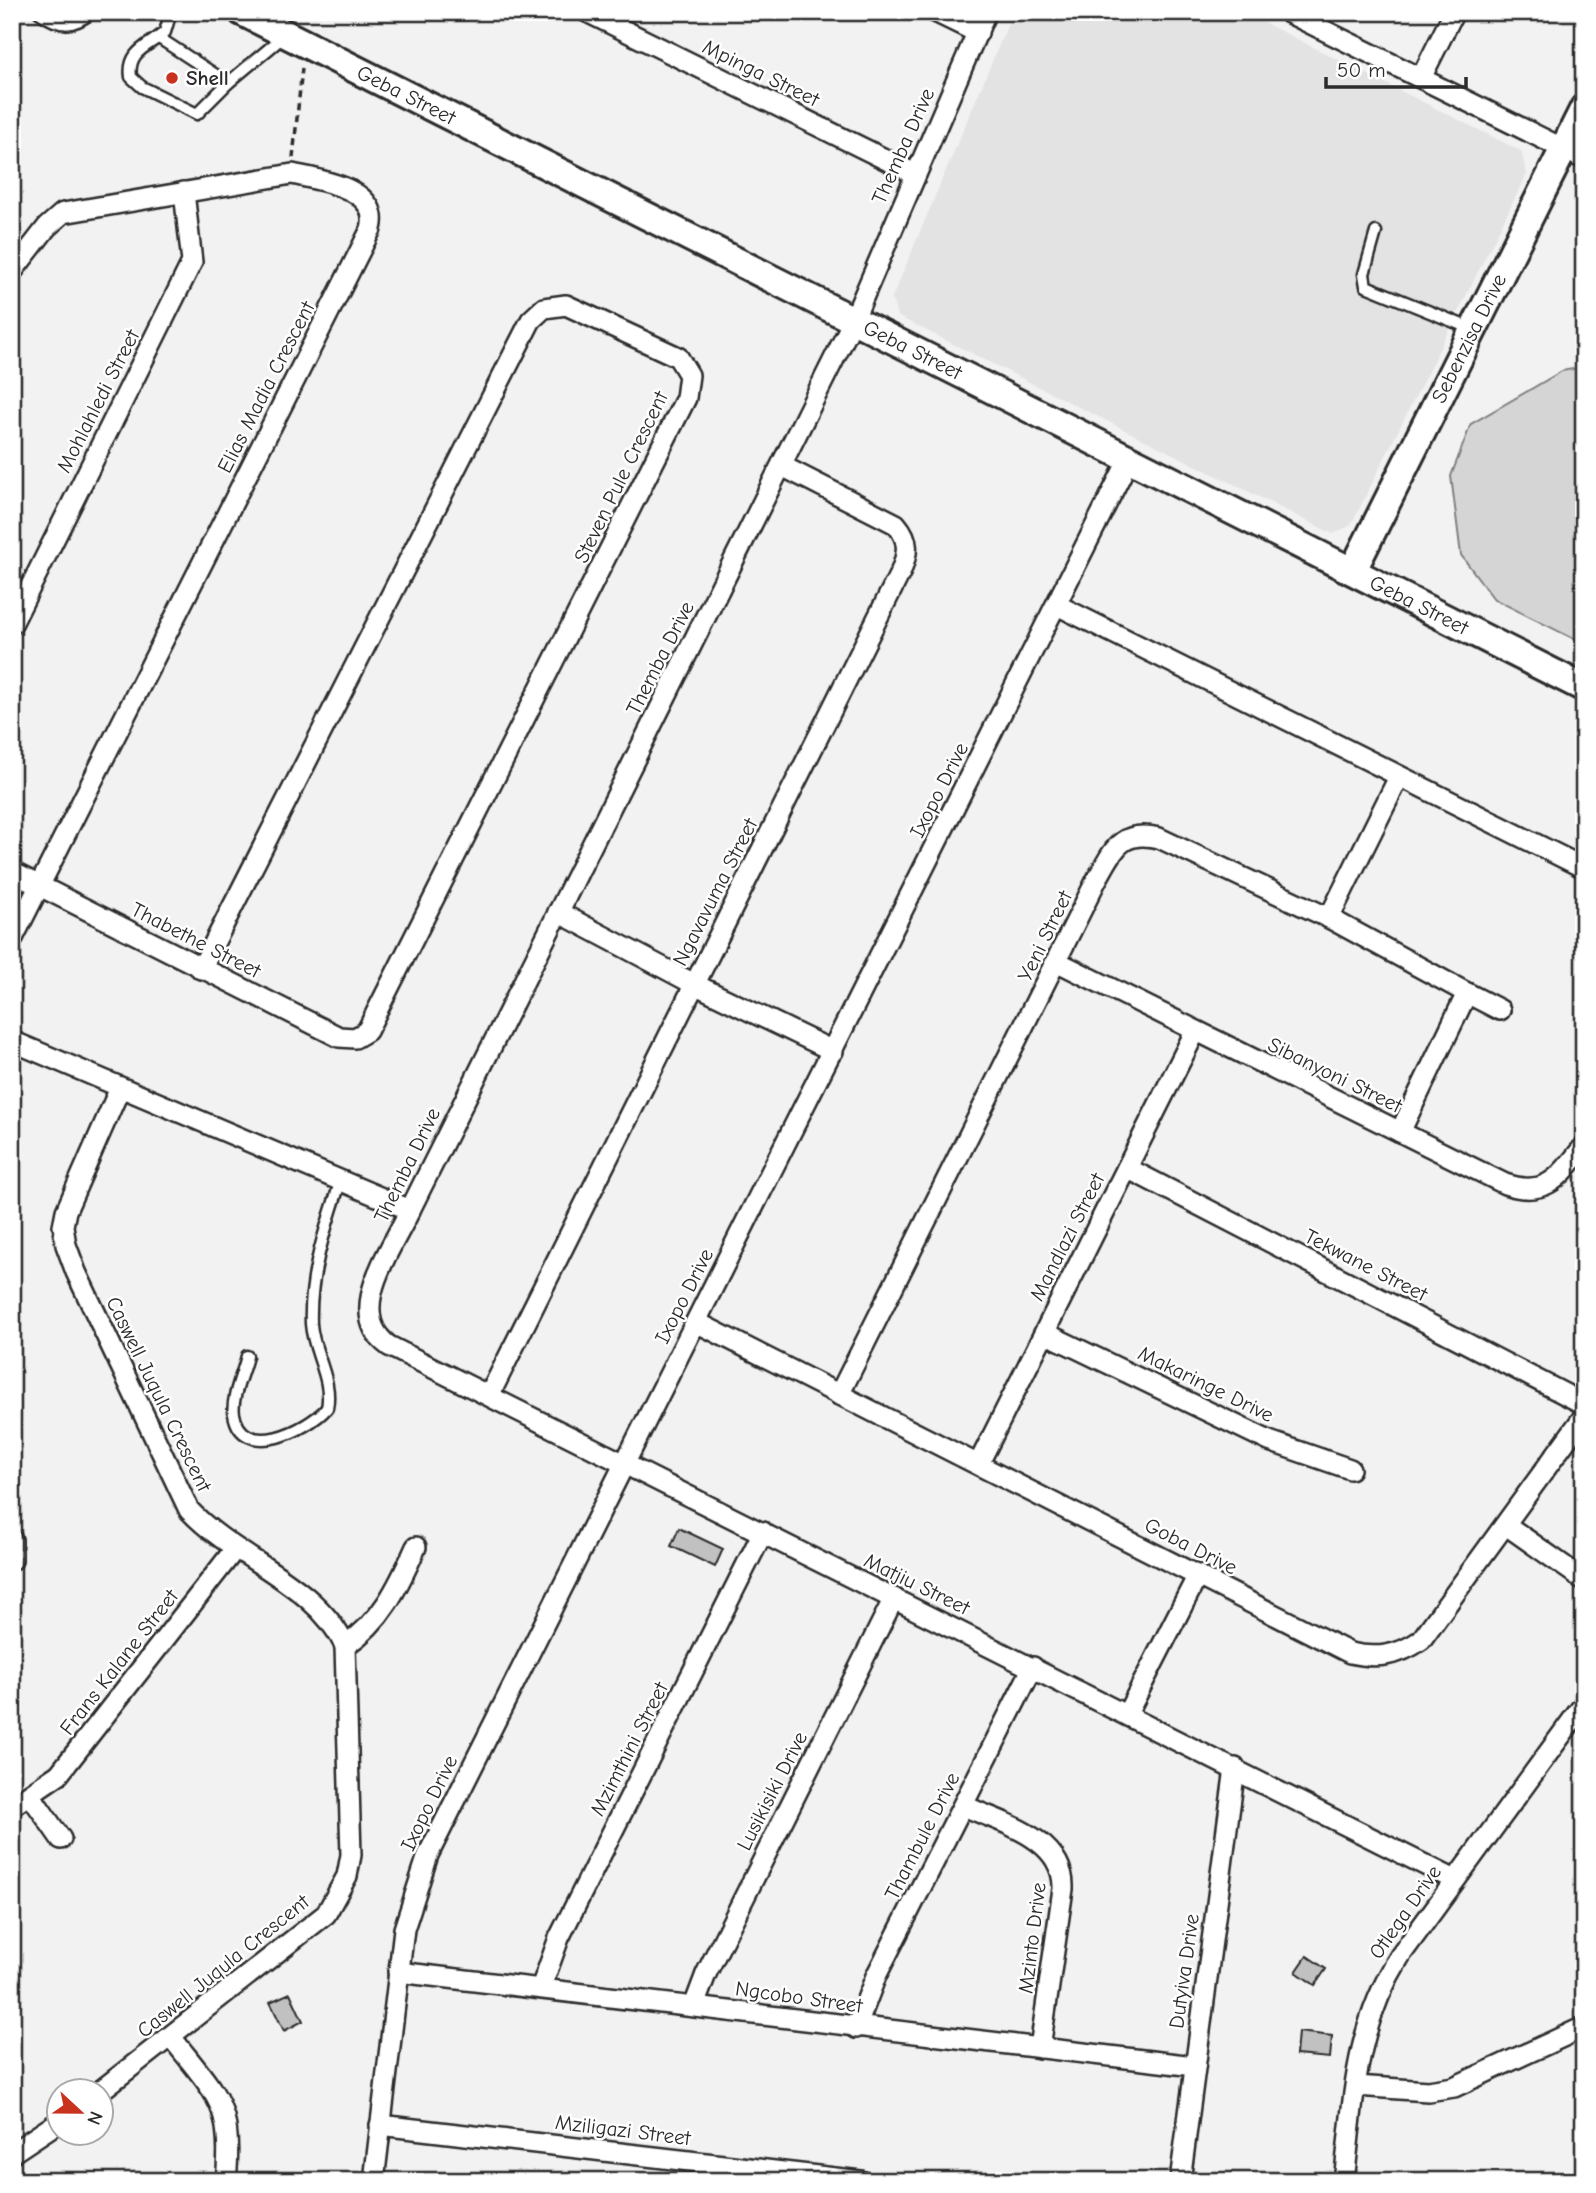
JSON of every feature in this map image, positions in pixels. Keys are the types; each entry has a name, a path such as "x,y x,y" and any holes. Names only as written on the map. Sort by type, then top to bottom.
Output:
{"street":[{"name":"Geba Street","path":"242,12 1584,688"},
{"name":"Mpinga Street","path":"587,12 915,174"},
{"path":"935,12 978,33"},
{"name":"Themba Drive","path":"368,1318 370,1297 410,1210 853,321 986,12"},
{"path":"1287,12 1573,154"},
{"path":"1421,78 1454,12"},
{"name":"Sebenzisa Drive","path":"1353,570 1473,329 1573,154 1584,107"},
{"name":"Elias Madia Crescent","path":"12,272 47,227 63,213 292,174 323,181 357,194 370,207 373,221 12,940"},
{"name":"Mohlahledi Street","path":"12,624 192,262 184,192"},
{"name":"Steven Pule Crescent","path":"201,969 522,334 537,312 552,305 566,305 678,357 685,366 690,384 686,398 373,1022 361,1035"},
{"name":"Ixopo Drive","path":"374,2181 398,1972 411,1900 428,1855 1128,460"},
{"name":"Ngavavuma Street","path":"489,1394 908,553 903,532 896,524 782,466"},
{"path":"1057,606 1584,868"},
{"path":"1329,918 1399,777"},
{"name":"Yeni Street","path":"839,1395 1116,846 1128,837 1139,835 1159,838 1329,918 1500,1010"},
{"name":"Thabethe Street","path":"12,872 339,1037 348,1039 361,1035"},
{"path":"558,912 694,984 833,1051"},
{"name":"Sibanyoni Street","path":"1058,962 1505,1184 1531,1190 1560,1176 1584,1146"},
{"path":"1400,1132 1467,993"},
{"name":"Mandlazi Street","path":"979,1463 1195,1031"},
{"path":"12,1041 410,1210"},
{"name":"Caswell Juqula Crescent","path":"116,2079 313,1927 339,1895 351,1855 352,1830 345,1646 337,1628 319,1609 205,1527 189,1510 89,1301 66,1245 63,1226 66,1211 120,1088"},
{"name":"Tekwane Street","path":"1127,1168 1584,1404"},
{"name":"Matjiu Street","path":"368,1318 379,1338 389,1346 1455,1880"},
{"name":"Goba Drive","path":"696,1322 1350,1653 1367,1657 1387,1656 1406,1650 1421,1640 1584,1416"},
{"name":"Makaringe Drive","path":"1045,1333 1269,1441 1350,1469"},
{"path":"1506,1525 1584,1580"},
{"name":"Mzimthini Street","path":"541,1988 565,1926 763,1532"},
{"path":"12,1540 12,1560"},
{"path":"345,1646 364,1633 382,1613 416,1547"},
{"name":"Frans Kalane Street","path":"12,1806 31,1796 59,1774 73,1758 235,1549"},
{"path":"1128,1714 1198,1575"},
{"name":"Lusikisiki Drive","path":"694,2006 712,1962 894,1598"},
{"name":"Thambule Drive","path":"856,2028 876,1976 1033,1667"},
{"name":"Otlega Drive","path":"1344,2181 1365,2030 1377,1996 1399,1956 1584,1704"},
{"name":"Dutyiva Drive","path":"1180,2181 1235,1768"},
{"path":"31,1796 61,1839"},
{"name":"Mzinto Drive","path":"964,1805 1041,1842 1061,1868 1063,1889 1040,2048"},
{"name":"Ngcobo Street","path":"398,1972 1194,2066"},
{"path":"1356,2087 1428,2091 1454,2087 1584,2027"},
{"path":"172,2038 222,2107 229,2139 226,2181"},
{"name":"Mziligazi Street","path":"380,2125 861,2181"},
{"path":"12,2153 46,2130"}],"lane":[{"path":"39,12 55,23 69,25 92,12"},
{"path":"171,12 169,25 159,38 139,49 134,56 131,76 142,87 197,114 228,83 295,39"},
{"path":"159,38 228,83"},
{"path":"1376,232 1364,274 1366,286 1473,329"},
{"path":"247,1356 233,1411 236,1423 243,1433 254,1438 276,1438 298,1430 327,1408 327,1384 313,1341 312,1290 316,1265 341,1180"}],"path":[{"path":"292,174 295,39"}],"shaded area":[{"path":"1013,12 1243,12 1521,151 1527,174 1351,525 1333,534 897,316 892,298"},
{"path":"1584,367 1584,644 1494,599 1461,555 1451,476 1471,424 1562,371"}],"building":[{"path":"679,1528 723,1549 715,1567 671,1546"},
{"path":"1307,1956 1326,1969 1315,1985 1296,1972"},
{"path":"290,1993 303,2021 284,2031 270,2002"},
{"path":"1298,2032 1332,2036 1330,2058 1296,2055"}],"place":[{"name":"Shell","path":"172,78"}]}
